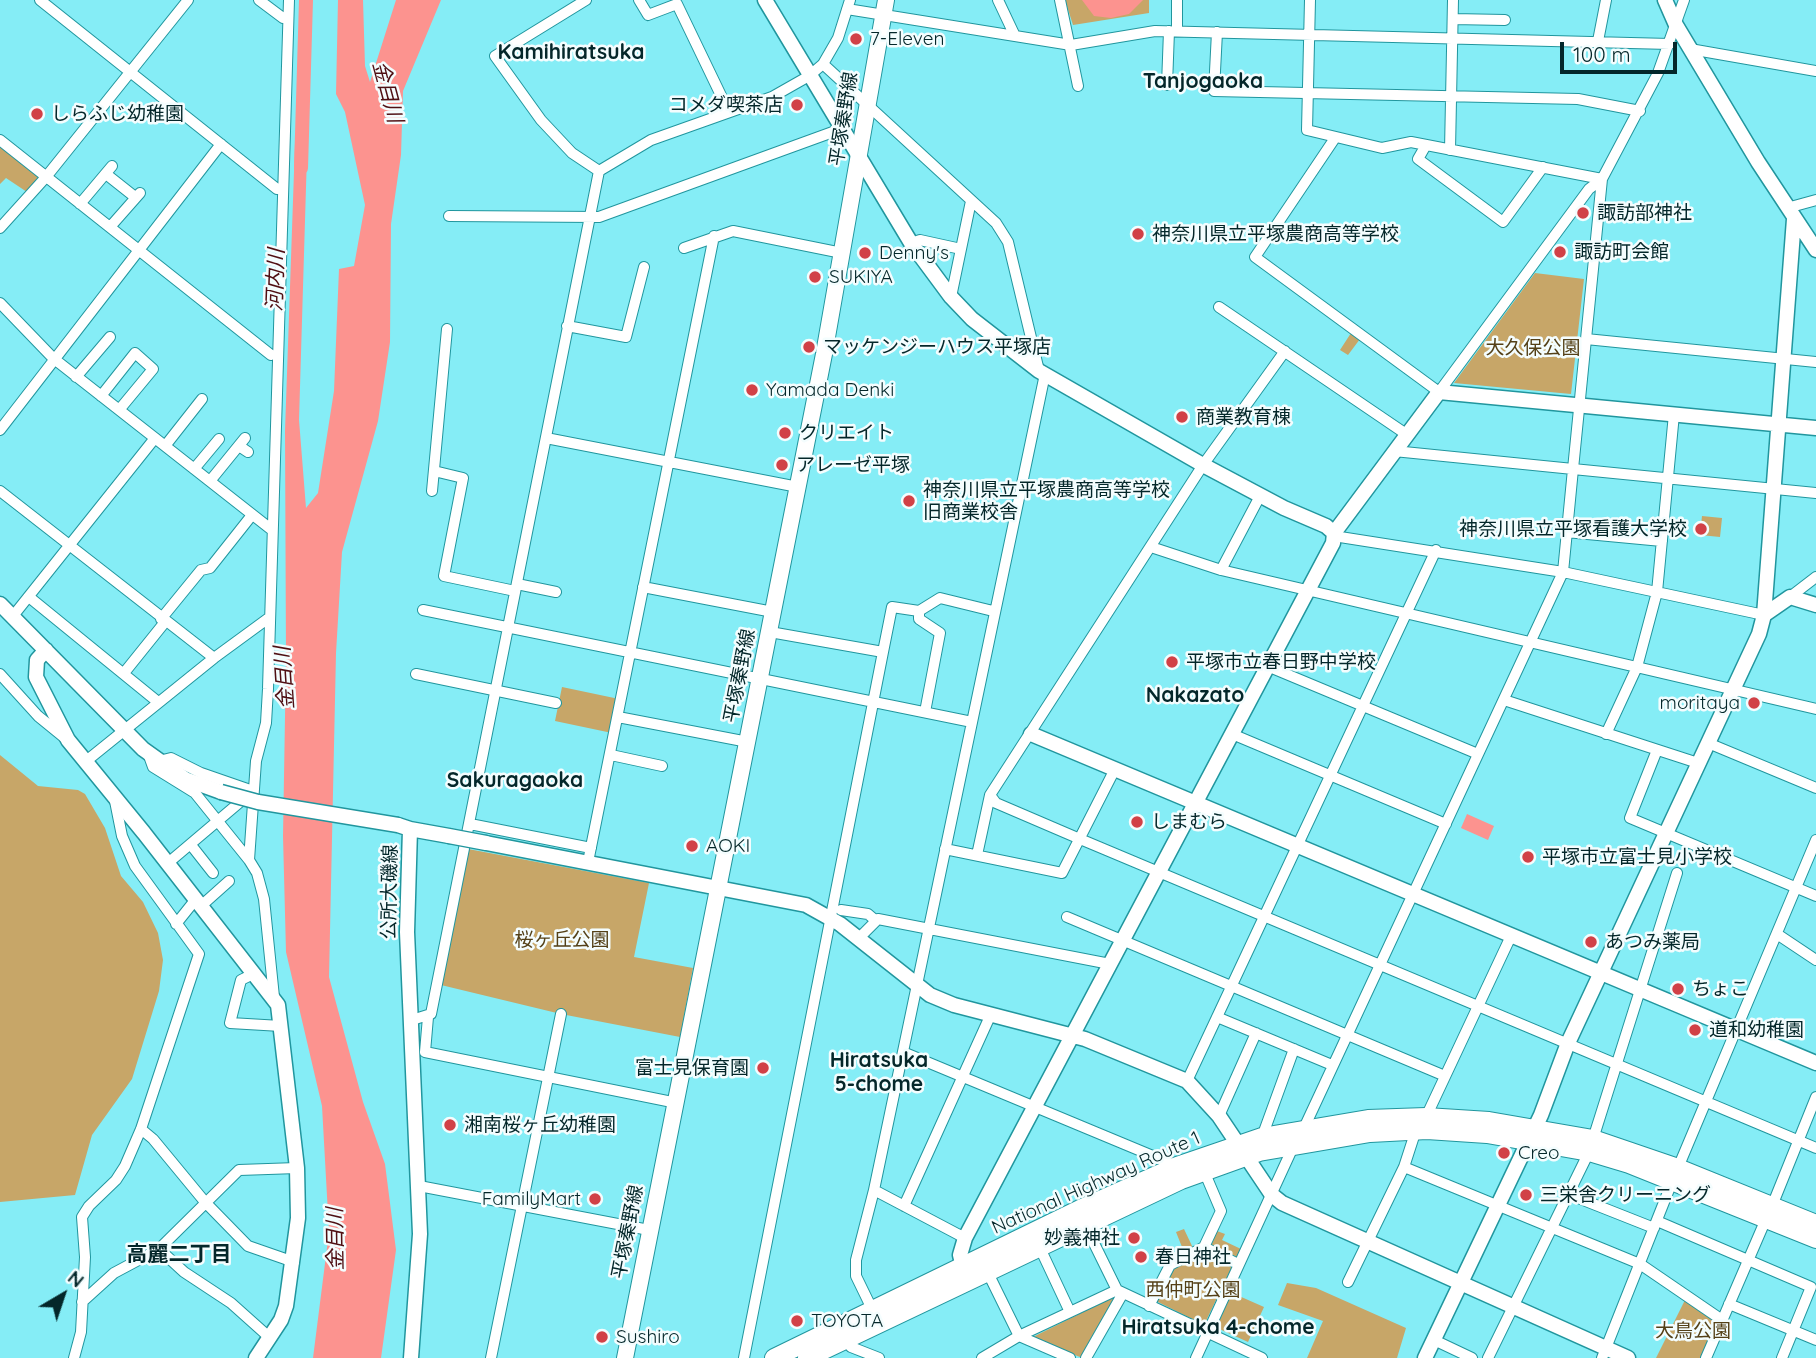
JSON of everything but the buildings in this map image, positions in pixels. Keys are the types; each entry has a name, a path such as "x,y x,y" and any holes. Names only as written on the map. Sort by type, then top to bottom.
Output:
{"highway":[{"name":"National Highway Route 1","path":"774,1358 873,1311 964,1274 987,1271 1205,1171 1262,1137 1368,1119 1532,1134 1591,1146 1769,1212 1816,1224"},
{"name":"National Highway Route 1","path":"807,1358 964,1274 1177,1166 1242,1150 1421,1124"},
{"name":"National Highway Route 1","path":"1769,1212 1816,1239"}],"main road":[{"name":"平塚秦野線","path":"625,1358 798,487 885,8"}],"street":[{"path":"40,0 276,189"},
{"path":"0,228 46,177 188,0"},
{"path":"259,0 283,18"},
{"path":"286,0 282,50 287,55"},
{"path":"249,860 256,761 266,723 287,55 286,0"},
{"path":"586,0 495,57 541,120 572,153 599,171"},
{"path":"639,0 648,15 677,4 728,110"},
{"path":"765,0 859,160 911,243 951,297 1007,349 1042,373 1259,496 1326,526 1340,537 1563,572 1764,615 1816,578"},
{"path":"998,0 1015,36"},
{"path":"1060,0 1077,86"},
{"path":"1167,85 1177,0"},
{"path":"1310,0 1307,130 1382,148 1411,142 1602,178"},
{"path":"1450,150 1453,0"},
{"path":"1598,41 1606,0"},
{"path":"1665,0 1690,50 1816,250"},
{"path":"964,1274 960,1255 965,1238 1333,542 1334,533 1589,189 1602,178 1640,111 1670,44 1684,0"},
{"path":"677,1103 425,1052 428,1017 470,824 599,171 651,140 728,110 772,97 808,76 823,64 838,38 849,4 885,8 1071,45 1173,31 1670,44"},
{"path":"1453,19 1505,20"},
{"path":"1217,32 1214,91 1578,99 1640,111"},
{"path":"1690,50 1816,71"},
{"path":"823,64 996,223 1008,242 1042,373 972,722 855,1273 873,1311"},
{"path":"449,216 599,217 841,129"},
{"path":"1335,138 1255,257 1439,392 1816,428"},
{"path":"0,140 271,355"},
{"path":"0,430 221,144"},
{"path":"1426,145 1418,159 1503,222 1543,167"},
{"path":"282,211 277,206 276,189 279,162 284,158"},
{"path":"80,204 109,170 138,195 110,227"},
{"path":"1304,1128 1563,572 1602,178"},
{"path":"1791,214 1816,200"},
{"path":"951,297 971,201"},
{"path":"1425,1358 1532,1134 1568,1043 1759,634 1764,615 1791,214"},
{"path":"684,248 733,231 842,253"},
{"path":"589,855 714,236"},
{"path":"911,243 920,240 961,249"},
{"path":"568,326 625,337 643,267"},
{"path":"0,303 53,358 272,530"},
{"path":"1219,307 1406,434"},
{"path":"276,386 272,378 272,324 279,320"},
{"path":"432,491 447,329"},
{"path":"76,377 110,337"},
{"path":"1586,339 1816,362"},
{"path":"977,855 990,795 1203,465 1285,351"},
{"path":"101,396 135,354 153,369 119,410"},
{"path":"165,446 202,399"},
{"path":"1606,734 1637,667 1657,592 1674,414"},
{"path":"13,616 155,438"},
{"path":"545,438 798,487"},
{"path":"194,469 219,439"},
{"path":"210,481 244,445"},
{"path":"1394,451 1816,494"},
{"path":"434,471 463,478 444,576 556,592"},
{"path":"0,491 163,621 214,658"},
{"path":"1221,570 1259,496"},
{"path":"124,673 201,570 210,568 252,514"},
{"path":"1566,532 1662,541"},
{"path":"1151,547 1221,570 1816,709"},
{"path":"1187,1081 1436,550"},
{"path":"643,587 773,612"},
{"path":"29,597 158,702"},
{"path":"1790,597 1816,605"},
{"path":"744,1358 836,914 892,607 919,611 940,598 993,611"},
{"name":"公所大磯線","path":"0,604 124,731 185,779 258,802 404,827 421,1234 411,1358"},
{"path":"423,610 972,722"},
{"path":"919,611 919,619 940,633 925,712"},
{"path":"85,762 214,658 270,617"},
{"path":"770,632 883,652"},
{"path":"46,650 37,660 36,677 68,740 274,997"},
{"path":"1267,666 1478,754"},
{"path":"0,674 38,716 68,740"},
{"path":"416,674 556,703"},
{"path":"1504,700 1698,763"},
{"path":"618,717 748,742"},
{"path":"1031,734 1816,1063"},
{"path":"1232,734 1446,824"},
{"path":"1708,743 1816,788"},
{"path":"1657,750 1630,818 1816,896"},
{"path":"611,755 662,766"},
{"path":"253,791 201,773 171,758 154,757 153,767 195,793 249,860 257,873 264,899 297,1168 298,1218 286,1306 256,1358"},
{"path":"945,849 1062,873 1115,769"},
{"path":"168,863 253,791"},
{"path":"990,795 996,803 1080,839 1816,1148"},
{"path":"74,1358 81,1332 85,1257 82,1217 89,1206 116,1181 141,1129 199,954 135,866 122,836 114,797"},
{"path":"470,824 836,914 868,914 875,920 1110,964"},
{"path":"404,827 486,843 589,855"},
{"path":"1604,1353 1675,1175 1816,840"},
{"path":"191,845 213,873"},
{"path":"1488,1358 1591,1146 1677,873"},
{"path":"176,924 198,902 229,881"},
{"path":"836,914 859,938 917,986 954,1005 1072,1035 1187,1081 1219,1116 1272,1195 1282,1203 1513,1307 1604,1353 1628,1358"},
{"path":"1067,917 1445,1076"},
{"path":"859,938 875,920"},
{"path":"1777,934 1816,960"},
{"path":"1348,1282 1511,936"},
{"path":"254,973 241,980 230,1023 281,1026"},
{"path":"491,1358 561,1014"},
{"path":"904,1206 991,1014"},
{"path":"412,1020 428,1017"},
{"path":"1217,1017 1332,1065"},
{"path":"1219,1116 1256,1033"},
{"path":"1262,1137 1263,1128 1294,1049"},
{"path":"903,1052 1177,1166"},
{"path":"1706,1358 1816,1097"},
{"path":"141,1129 153,1139 205,1202 248,1246 294,1262"},
{"path":"1196,1358 1294,1144"},
{"path":"1404,1167 1640,1264 1722,1320"},
{"path":"82,1302 114,1273 159,1249 239,1170 297,1168"},
{"path":"1149,1306 1170,1265 1204,1247 1221,1211 1205,1171"},
{"path":"419,1186 649,1230"},
{"path":"874,1190 965,1238"},
{"path":"1568,1194 1655,1224 1811,1287 1782,1358"},
{"path":"1085,1224 1119,1292 1262,1358"},
{"path":"1039,1246 1070,1311"},
{"path":"1204,1247 1238,1264"},
{"path":"159,1249 184,1272 231,1303 270,1337"},
{"path":"987,1271 1018,1336 1070,1358"},
{"path":"982,1358 1018,1336 1070,1311 1119,1292"},
{"path":"1086,1358 1119,1292"},
{"path":"1729,1304 1816,1340"},
{"path":"845,1340 851,1347 879,1358"},
{"path":"1434,1340 1472,1358"}],"green space":[{"path":"1065,0 1149,0 1149,13 1073,25"},
{"path":"0,143 41,176 27,192 6,178 0,184"},
{"name":"大久保公園","path":"1535,273 1584,279 1571,394 1454,383"},
{"path":"1351,333 1360,339 1348,355 1340,350"},
{"path":"1702,516 1722,518 1720,537 1700,535"},
{"path":"562,687 619,699 612,733 555,721"},
{"path":"0,755 38,786 78,790 85,794 105,828 121,876 143,902 158,933 163,960 159,991 132,1079 92,1135 75,1195 0,1202"},
{"name":"桜ヶ丘公園","path":"468,849 649,883 634,957 693,968 680,1037 561,1014 441,985"},
{"path":"1184,1229 1193,1248 1184,1252 1176,1232"},
{"path":"1217,1231 1225,1234 1222,1240 1241,1249 1237,1257 1211,1246"},
{"name":"西仲町公園","path":"1204,1252 1232,1267 1204,1325 1156,1301 1172,1269"},
{"path":"1287,1283 1316,1288 1406,1328 1397,1358 1307,1358 1323,1321 1278,1305"},
{"path":"1230,1292 1264,1307 1248,1342 1215,1327"},
{"path":"1113,1297 1115,1299 1084,1356 1080,1357 1031,1338"},
{"name":"大鳥公園","path":"1685,1300 1717,1321 1704,1358 1656,1358"}],"water":[{"name":"金目川","path":"338,0 363,0 365,66 370,82 396,0 441,0 403,91 401,155 391,224 390,342 378,421 342,552 336,653 329,977 363,1102 385,1164 396,1250 381,1358 313,1358 329,1232 322,1106 286,952 283,836 286,658 285,431 295,143 307,154 299,420 306,508 318,493 334,391 339,269 354,266 365,205 345,112 336,94"},
{"path":"1082,0 1143,0 1129,14 1111,18 1094,16"},
{"path":"1467,814 1494,826 1488,840 1461,828"}],"waterway":[{"name":"河内川","path":"301,168 306,0"}],"place":[{"name":"7-Eleven","path":"856,39"},
{"name":"コメダ喫茶店","path":"797,105"},
{"name":"しらふじ幼稚園","path":"37,114"},
{"name":"諏訪部神社","path":"1583,213"},
{"name":"神奈川県立平塚農商高等学校","path":"1138,234"},
{"name":"諏訪町会館","path":"1560,252"},
{"name":"Denny's","path":"865,253"},
{"name":"SUKIYA","path":"815,277"},
{"name":"マッケンジーハウス平塚店","path":"809,347"},
{"name":"Yamada Denki","path":"752,390"},
{"name":"商業教育棟","path":"1182,417"},
{"name":"クリエイト","path":"785,433"},
{"name":"アレーゼ平塚","path":"782,465"},
{"name":"神奈川県立平塚農商高等学校 旧商業校舎","path":"909,501"},
{"name":"神奈川県立平塚看護大学校","path":"1701,529"},
{"name":"平塚市立春日野中学校","path":"1172,662"},
{"name":"moritaya","path":"1754,703"},
{"name":"しまむら","path":"1137,822"},
{"name":"AOKI","path":"692,846"},
{"name":"平塚市立富士見小学校","path":"1528,857"},
{"name":"あつみ薬局","path":"1591,942"},
{"name":"ちょこ","path":"1678,989"},
{"name":"道和幼稚園","path":"1695,1030"},
{"name":"富士見保育園","path":"763,1068"},
{"name":"湘南桜ヶ丘幼稚園","path":"450,1125"},
{"name":"Creo","path":"1504,1153"},
{"name":"三栄舎クリーニング","path":"1526,1195"},
{"name":"FamilyMart","path":"595,1199"},
{"name":"妙義神社","path":"1134,1238"},
{"name":"春日神社","path":"1141,1257"},
{"name":"TOYOTA","path":"797,1321"},
{"name":"Sushiro","path":"602,1337"}],"district":[{"name":"Kamihiratsuka","path":"571,53"},
{"name":"Tanjogaoka","path":"1203,82"},
{"name":"Nakazato","path":"1195,696"},
{"name":"Sakuragaoka","path":"515,781"},
{"name":"Hiratsuka 5-chome","path":"879,1073"},
{"name":"高麗二丁目","path":"179,1255"},
{"name":"Hiratsuka 4-chome","path":"1218,1328"}]}
